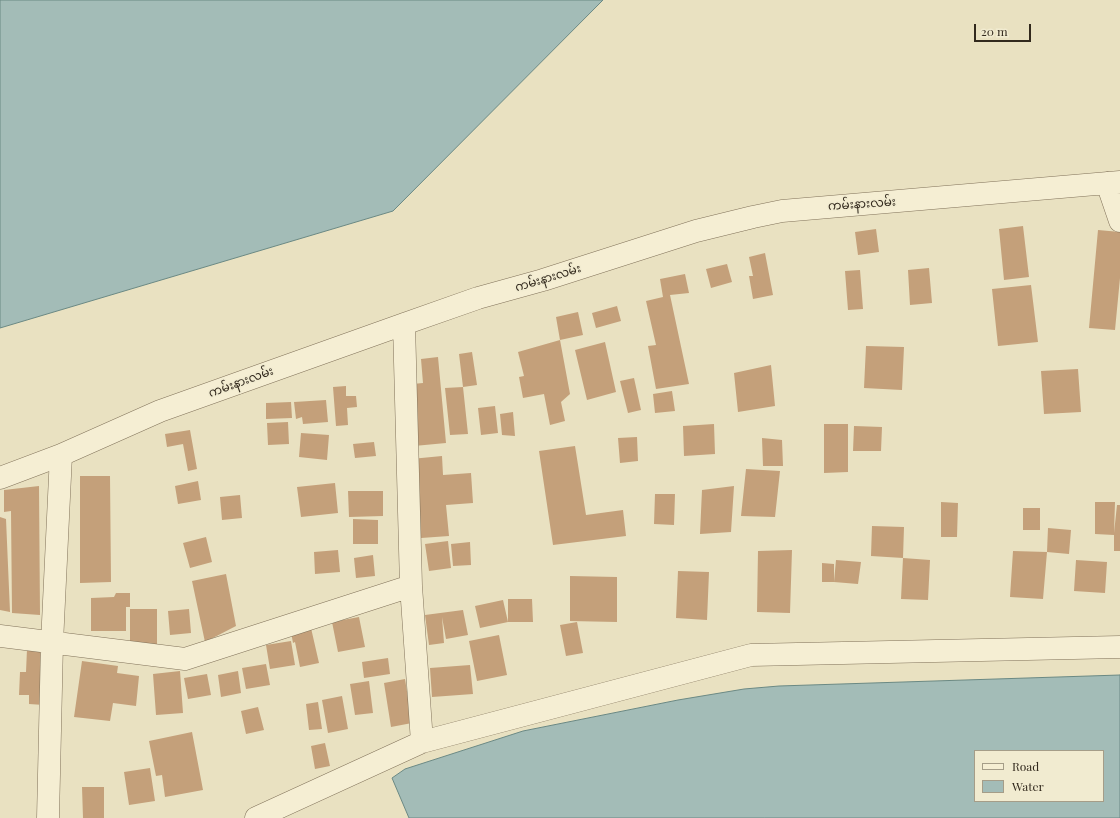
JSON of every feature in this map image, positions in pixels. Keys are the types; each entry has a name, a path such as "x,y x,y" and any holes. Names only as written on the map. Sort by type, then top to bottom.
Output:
{"street":[{"path":"1113,182 1120,221"},
{"name":"ကမ်းနားလမ်း","path":"0,478 61,455 160,410 478,298 543,280 696,231 782,211 1113,182"},
{"path":"404,324 411,586 422,742"},
{"path":"48,818 52,643 61,455"},
{"path":"0,636 185,659 411,586"},
{"path":"256,818 422,742 750,655 1120,647"}],"water":[{"path":"0,0 603,0 393,211 0,328"},
{"path":"1120,675 1120,818 409,818 392,778 405,769 523,731 678,700 744,689 779,686"}],"building":[{"path":"1023,226 1029,277 1004,280 999,229"},
{"path":"876,229 879,252 858,255 855,232"},
{"path":"1098,230 1120,232 1120,278 1115,330 1089,328"},
{"path":"765,253 773,295 753,299 749,276 753,276 749,257"},
{"path":"727,264 732,282 711,288 706,269"},
{"path":"929,268 932,303 910,305 908,270"},
{"path":"860,270 863,309 848,310 845,271"},
{"path":"685,274 689,293 670,295 689,384 656,389 648,346 656,345 646,301 663,297 660,279"},
{"path":"1031,285 1038,342 998,346 992,289"},
{"path":"617,306 621,321 596,328 592,313"},
{"path":"578,312 583,335 560,340 556,317"},
{"path":"560,340 570,394 561,402 565,421 550,425 544,394 523,398 519,377 524,376 518,352"},
{"path":"605,342 616,392 587,400 575,350"},
{"path":"866,346 904,347 902,390 864,388"},
{"path":"472,352 477,385 463,387 459,354"},
{"path":"438,357 446,443 414,446 402,385 423,383 421,359"},
{"path":"771,365 775,406 738,412 734,373"},
{"path":"1078,369 1081,412 1044,414 1041,371"},
{"path":"634,378 641,410 628,413 620,381"},
{"path":"346,386 346,396 356,396 357,407 347,408 348,425 336,426 333,387"},
{"path":"463,387 468,434 450,435 445,388"},
{"path":"672,391 675,411 655,413 653,394"},
{"path":"326,400 328,422 303,424 302,417 296,419 294,402"},
{"path":"291,402 292,418 266,419 266,403"},
{"path":"495,406 498,433 481,435 478,408"},
{"path":"513,412 515,436 502,435 500,414"},
{"path":"288,422 289,444 268,445 267,423"},
{"path":"714,424 715,454 684,456 683,426"},
{"path":"824,424 848,424 848,472 824,473"},
{"path":"854,426 882,427 881,451 853,451"},
{"path":"190,430 197,469 188,471 183,444 167,447 165,434"},
{"path":"301,433 329,435 327,460 299,457"},
{"path":"637,437 638,461 620,463 618,438"},
{"path":"762,438 782,440 783,466 763,466"},
{"path":"374,442 376,456 355,458 353,444"},
{"path":"575,446 586,515 623,510 626,536 553,545 539,451"},
{"path":"442,456 443,475 471,473 473,503 446,505 449,536 421,538 411,459"},
{"path":"746,469 780,471 775,517 741,516"},
{"path":"80,476 110,476 111,582 80,583"},
{"path":"198,481 201,500 178,504 175,486"},
{"path":"335,483 338,513 301,517 297,487"},
{"path":"39,486 40,615 12,613 11,511 4,512 4,490"},
{"path":"734,486 731,532 700,534 702,490"},
{"path":"348,491 383,491 383,516 349,517"},
{"path":"655,494 675,494 674,525 654,524"},
{"path":"240,495 242,518 222,520 220,497"},
{"path":"941,502 958,503 957,537 941,537"},
{"path":"1095,502 1115,502 1114,533 1117,505 1120,505 1120,551 1114,551 1114,535 1095,534"},
{"path":"1023,508 1040,508 1040,530 1023,530"},
{"path":"0,517 6,519 10,612 0,610"},
{"path":"353,519 378,520 378,544 353,544"},
{"path":"872,526 904,527 903,558 871,556"},
{"path":"1048,528 1071,530 1069,554 1047,552"},
{"path":"206,537 212,562 190,568 183,543"},
{"path":"448,541 451,568 429,571 425,544"},
{"path":"470,542 471,565 453,566 451,544"},
{"path":"338,550 340,572 315,574 314,552"},
{"path":"792,550 790,613 757,612 758,551"},
{"path":"1013,551 1047,552 1043,599 1010,597"},
{"path":"373,555 375,576 356,578 354,558"},
{"path":"903,558 930,560 928,600 901,599"},
{"path":"836,560 861,562 858,584 834,582"},
{"path":"1076,560 1107,562 1105,593 1074,591"},
{"path":"822,563 834,564 834,582 822,582"},
{"path":"678,571 709,572 707,620 676,618"},
{"path":"226,574 236,626 205,642 192,581"},
{"path":"570,576 617,577 617,622 570,621"},
{"path":"116,593 130,593 130,607 126,607 126,631 91,631 91,598 114,597"},
{"path":"508,599 532,599 533,622 508,622"},
{"path":"503,600 508,622 480,628 475,606"},
{"path":"130,609 157,609 157,649 130,649"},
{"path":"189,609 191,633 170,635 168,611"},
{"path":"463,610 468,635 446,639 442,617 444,643 429,645 425,615"},
{"path":"359,617 365,647 338,652 332,622"},
{"path":"577,622 583,653 566,656 560,625"},
{"path":"311,628 319,663 300,667 295,642 293,643 291,632"},
{"path":"499,635 507,675 477,681 469,641"},
{"path":"291,641 295,665 270,669 266,645"},
{"path":"27,649 47,650 44,705 29,704 29,695 19,695 20,672 26,672"},
{"path":"388,658 390,674 364,678 362,662"},
{"path":"82,661 118,666 117,673 139,676 136,706 113,703 110,721 74,717"},
{"path":"266,664 270,685 246,689 242,668"},
{"path":"470,665 473,694 432,697 430,668"},
{"path":"180,671 183,713 156,715 153,674"},
{"path":"238,671 241,693 221,697 218,675"},
{"path":"207,674 211,695 188,699 184,678"},
{"path":"405,679 412,723 391,727 384,683"},
{"path":"369,681 373,713 355,715 350,684"},
{"path":"342,696 348,729 328,733 322,700"},
{"path":"318,702 322,729 309,730 306,704"},
{"path":"258,707 264,730 246,734 241,711"},
{"path":"192,732 203,790 165,797 162,775 156,776 149,741"},
{"path":"325,743 330,766 315,769 311,746"},
{"path":"150,768 155,801 129,805 124,772"},
{"path":"82,787 104,787 104,818 83,818"}]}
